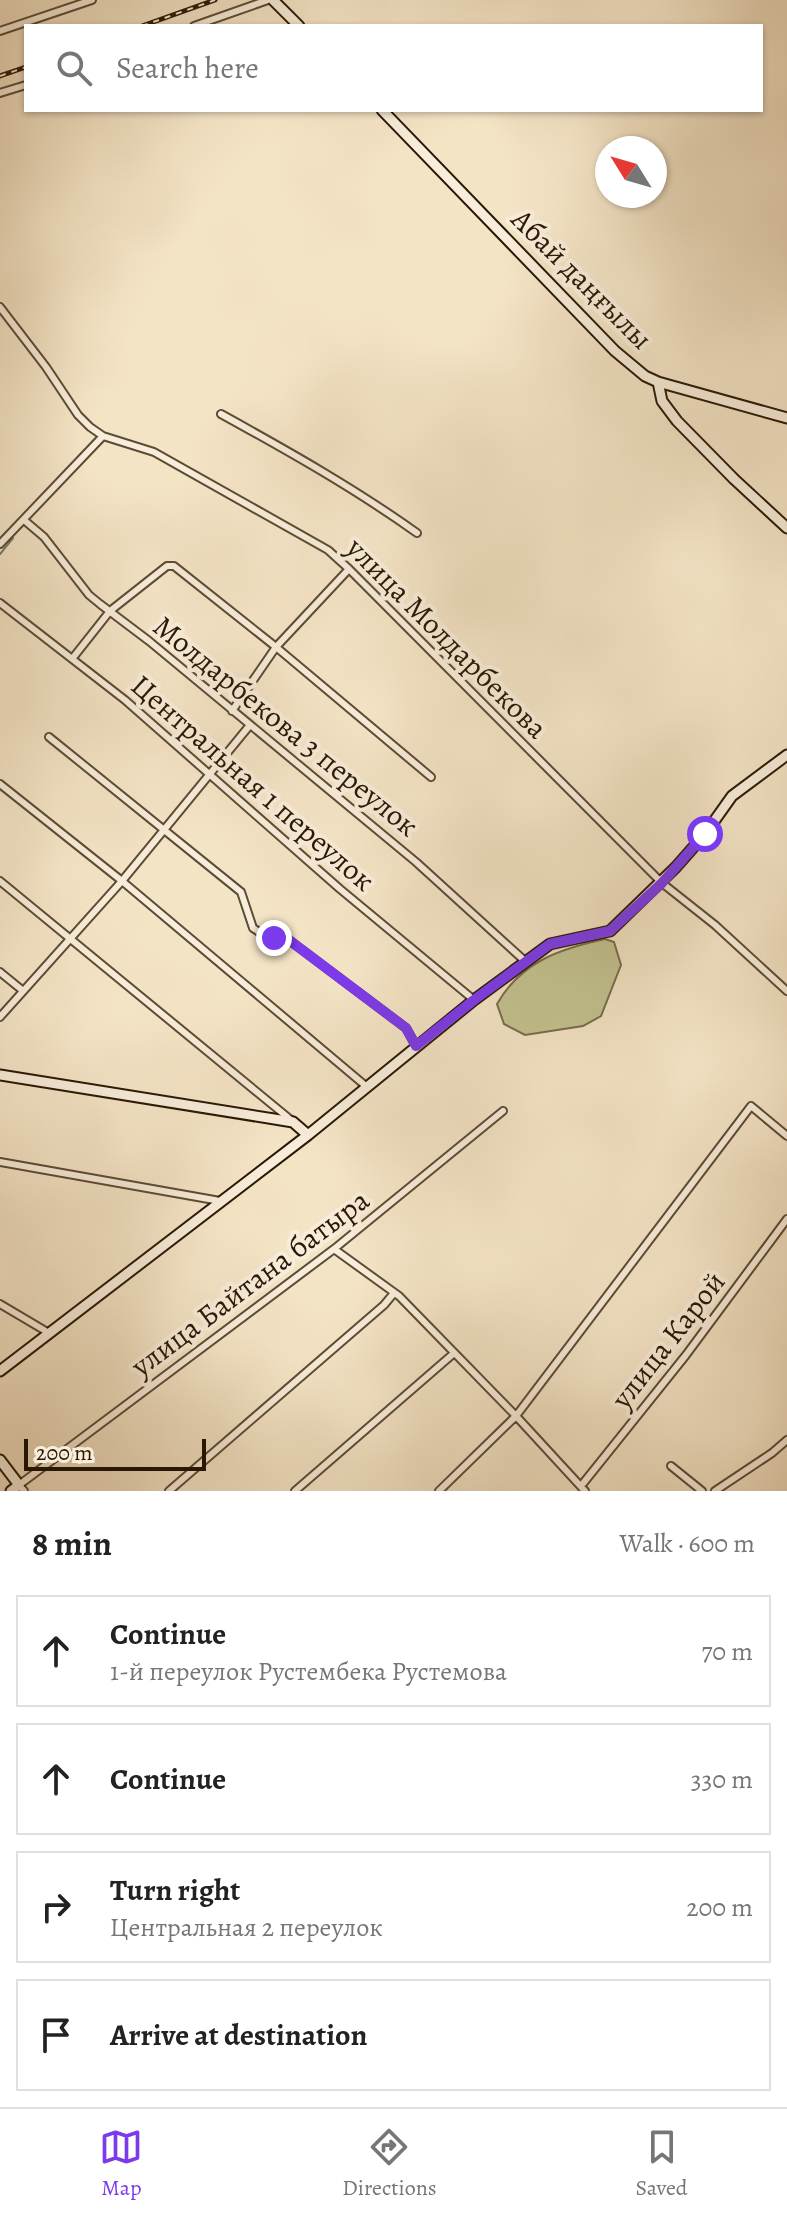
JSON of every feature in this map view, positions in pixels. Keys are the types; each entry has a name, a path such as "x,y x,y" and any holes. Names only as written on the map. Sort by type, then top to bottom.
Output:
{"street":[{"path":"0,31 92,0"},
{"path":"200,24 270,0 297,24"},
{"path":"0,93 24,86"},
{"name":"Абай даңғылы","path":"384,112 615,351 645,376 787,418"},
{"name":"улица Молдарбекова","path":"0,307 78,415 103,436 154,452 328,550 662,883 715,925 787,991"},
{"path":"658,382 662,401 677,421 787,528"},
{"path":"221,414 376,504 417,533"},
{"path":"0,544 103,436"},
{"name":"Молдарбекова 3 переулок","path":"24,520 44,537 89,595 416,862 526,962"},
{"path":"72,659 110,611 167,566 174,566 431,777"},
{"path":"232,711 276,647 349,569"},
{"name":"Центральная 1 переулок","path":"0,603 125,700 340,889 474,1000"},
{"path":"0,1017 122,881 250,725"},
{"path":"49,737 241,892 253,928 262,934 289,940 406,1028 416,1046"},
{"path":"0,1371 308,1135 474,1000 550,944 610,931 662,883 705,834 732,796 787,755"},
{"path":"0,784 122,881 367,1087"},
{"path":"0,881 308,1135"},
{"path":"0,972 22,990"},
{"path":"0,1075 293,1122"},
{"path":"439,1491 516,1416 751,1106 787,1136"},
{"name":"улица Байтана батыра","path":"18,1489 334,1249 503,1111"},
{"path":"0,1162 220,1201"},
{"name":"улица Карой","path":"583,1488 787,1219"},
{"path":"334,1249 394,1293 583,1488"},
{"path":"169,1491 384,1305 394,1293"},
{"path":"0,1304 49,1333"},
{"path":"295,1491 453,1354"},
{"path":"715,1491 787,1440"},
{"path":"0,1460 18,1489"},
{"path":"671,1466 702,1491"}],"shaded area":[{"path":"605,939 614,942 621,965 601,1016 583,1026 525,1035 504,1024 497,1004 518,978 557,953"}],"waterway":[{"path":"0,554 13,538"}],"railway":[{"path":"148,24 215,0"},
{"path":"0,76 24,68"}],"route":[{"path":"274,938 289,940 406,1028 416,1046 550,944 610,931 662,883 705,834"}]}
